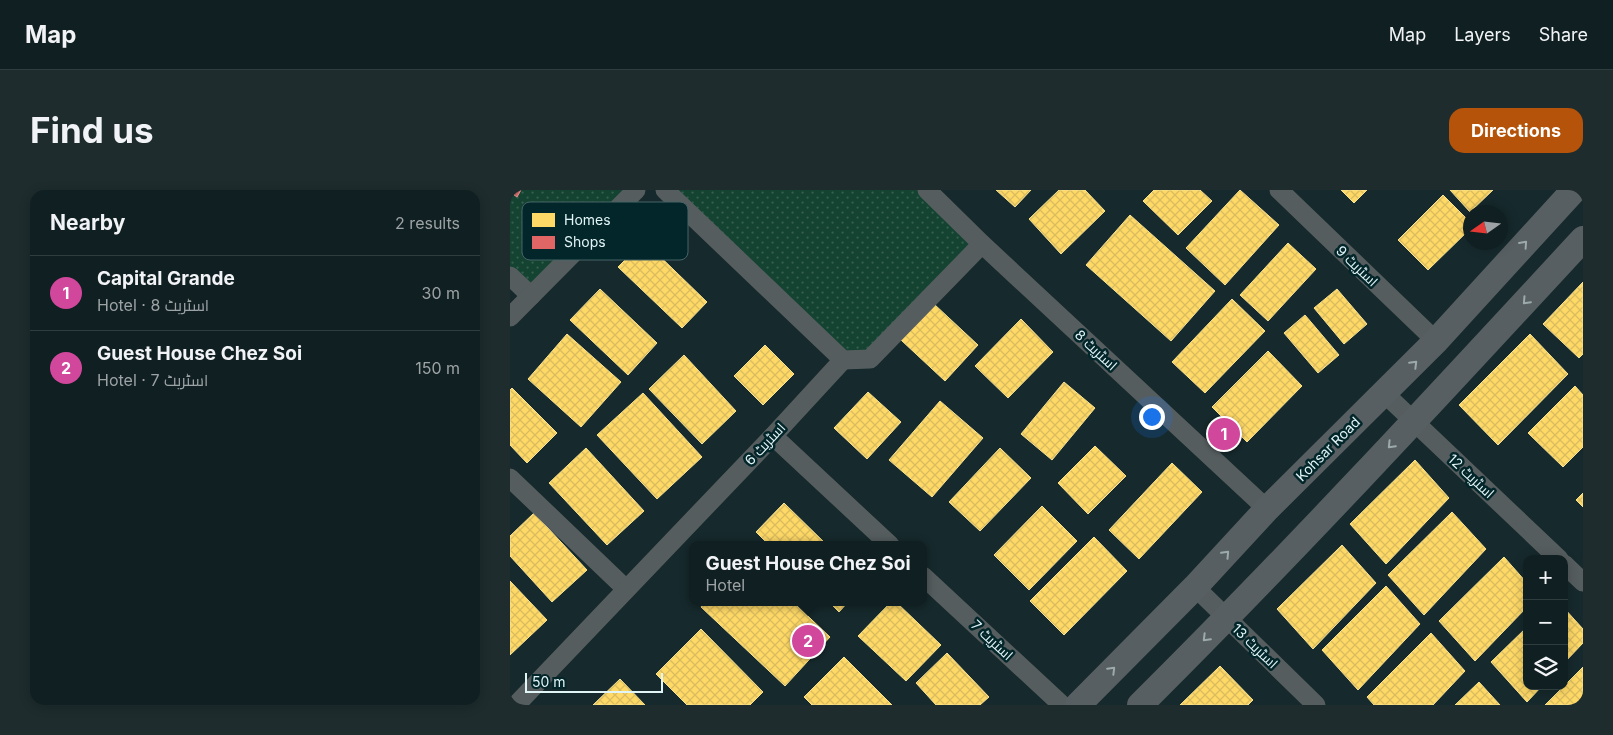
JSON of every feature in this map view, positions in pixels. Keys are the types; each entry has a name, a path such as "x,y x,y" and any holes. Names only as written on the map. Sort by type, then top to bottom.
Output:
{"street":[{"path":"624,202 636,190"},
{"path":"664,190 677,202"},
{"name":"اسٹریٹ 8","path":"927,190 982,244 1267,510"},
{"name":"اسٹریٹ 9","path":"1279,190 1436,341"},
{"name":"Kohsar Road","path":"1078,705 1195,587 1267,510 1436,341 1574,190"},
{"path":"688,213 843,360 870,359 982,244"},
{"path":"1140,705 1226,619 1414,422 1583,239"},
{"path":"510,317 567,260"},
{"path":"510,276 531,296"},
{"name":"اسٹریٹ 6","path":"516,705 774,436 843,360"},
{"name":"اسٹریٹ 12","path":"1384,393 1555,555"},
{"path":"774,436 886,541"},
{"path":"510,478 626,590"},
{"path":"1568,568 1583,582"},
{"name":"اسٹریٹ 7","path":"927,580 1062,705"},
{"name":"اسٹریٹ 13","path":"1195,587 1316,705"}],"green space":[{"path":"510,190 636,190 624,202 522,202 522,260 567,260 531,296 510,276"},
{"path":"665,190 927,190 982,244 870,359 843,360 688,212 688,202 678,202"}],"building: Homes":[{"path":"996,190 1031,190 1015,207"},
{"path":"1059,190 1085,190 1105,211 1061,254 1029,219"},
{"path":"1154,190 1200,190 1212,201 1178,235 1143,201"},
{"path":"1240,190 1279,225 1225,285 1186,248"},
{"path":"1341,190 1367,190 1354,203"},
{"path":"1450,190 1493,190 1477,205 1464,205"},
{"path":"1443,195 1463,215 1463,236 1428,270 1398,240"},
{"path":"1130,215 1215,291 1171,341 1086,265"},
{"path":"1288,243 1316,269 1268,321 1240,295"},
{"path":"625,260 664,260 707,302 682,328 618,267"},
{"path":"1583,282 1583,354 1579,358 1543,324"},
{"path":"600,289 657,343 628,375 570,320"},
{"path":"1337,289 1367,324 1344,344 1314,308"},
{"path":"1232,299 1265,331 1205,393 1172,362"},
{"path":"934,304 978,345 945,381 901,340"},
{"path":"1305,315 1339,355 1318,373 1284,333"},
{"path":"1021,319 1053,352 1008,398 975,366"},
{"path":"567,334 621,382 581,427 528,379"},
{"path":"1530,334 1568,374 1498,445 1459,405"},
{"path":"765,345 794,374 763,405 734,376"},
{"path":"1268,351 1302,386 1247,442 1212,407"},
{"path":"684,355 736,411 702,444 649,389"},
{"path":"1064,382 1095,408 1052,460 1021,434"},
{"path":"1575,386 1583,395 1583,447 1563,467 1528,433"},
{"path":"512,388 557,433 527,463 510,445 510,390"},
{"path":"868,392 901,422 867,459 834,428"},
{"path":"643,393 702,457 657,499 597,435"},
{"path":"940,401 983,438 932,497 889,460"},
{"path":"1095,446 1126,476 1088,514 1058,483"},
{"path":"586,448 644,511 607,545 549,483"},
{"path":"1000,448 1031,478 980,531 949,502"},
{"path":"1415,460 1449,498 1386,564 1350,524"},
{"path":"1172,463 1202,492 1139,559 1109,530"},
{"path":"1583,493 1583,507 1576,500"},
{"path":"784,503 823,541 765,541 756,532"},
{"path":"1042,506 1077,541 1029,590 994,555"},
{"path":"1452,512 1486,549 1424,615 1388,575"},
{"path":"534,513 587,570 552,602 510,556 510,536"},
{"path":"1094,537 1127,571 1064,635 1030,601"},
{"path":"1342,545 1376,583 1313,649 1277,609"},
{"path":"1504,557 1523,578 1523,611 1475,661 1439,621"},
{"path":"510,581 547,620 510,655"},
{"path":"1386,586 1420,624 1358,690 1322,650"},
{"path":"797,606 830,637 785,686 701,607"},
{"path":"833,606 844,606 839,612"},
{"path":"887,606 900,606 941,645 906,681 858,636"},
{"path":"1568,612 1583,629 1583,643 1568,659"},
{"path":"701,629 763,692 750,705 687,705 656,674"},
{"path":"1523,631 1523,690 1538,690 1527,702 1491,662"},
{"path":"1431,633 1465,671 1433,705 1374,705 1367,697"},
{"path":"947,653 989,697 980,705 936,705 916,683"},
{"path":"844,657 892,705 812,705 804,697"},
{"path":"1220,666 1253,700 1248,705 1180,705"},
{"path":"1583,667 1583,705 1545,705 1560,690 1568,690 1568,682"},
{"path":"620,679 645,705 593,705"},
{"path":"1479,682 1500,705 1455,705"}],"building: Shops":[{"path":"510,190 521,190 517,197"}],"place":[{"name":"Capital Grande","path":"1224,434"},
{"name":"Guest House Chez Soi","path":"808,641"}]}
